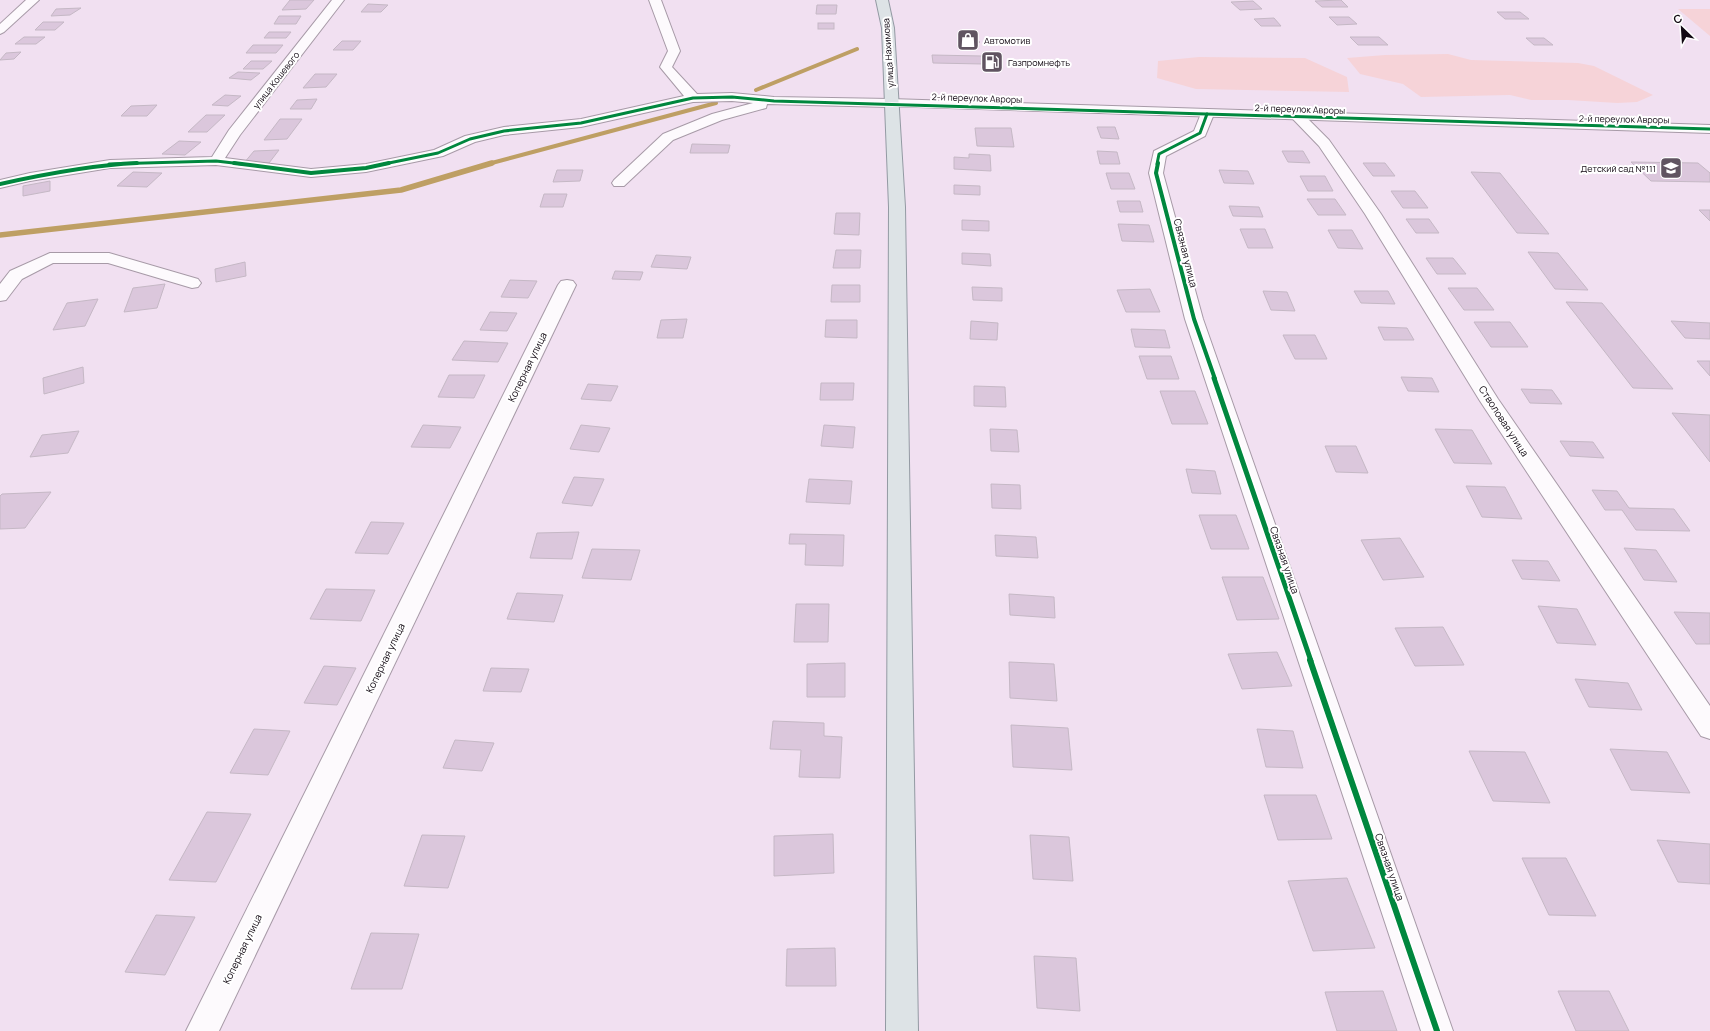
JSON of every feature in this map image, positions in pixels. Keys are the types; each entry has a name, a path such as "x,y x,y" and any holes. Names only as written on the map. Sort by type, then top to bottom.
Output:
{"main road":[{"name":"улица Нахимова","path":"882,0 888,28 890,103 897,215 902,1031"}],"street":[{"path":"0,30 33,0"},
{"name":"улица Кошевого","path":"216,162 234,133 338,0"},
{"path":"655,0 674,51 666,67 693,98"},
{"path":"0,184 30,177 110,164 216,162 311,173 366,168 438,153 470,139 504,131 581,122 693,98 732,97 774,101"},
{"path":"619,182 668,137 717,117 774,101"},
{"name":"2-й переулок Авроры","path":"774,101 890,103 1710,129"},
{"name":"Связная улица","path":"1207,114 1200,133 1159,154 1156,173 1194,320 1437,1031"},
{"name":"Стволовая улица","path":"1297,116 1324,143 1373,214 1490,401 1710,728"},
{"path":"0,296 16,274 50,258 109,258 192,283"},
{"name":"Коперная улица","path":"202,1031 567,285"}],"shaded area":[{"path":"1678,9 1710,9 1710,36"},
{"path":"1448,54 1471,60 1578,63 1594,66 1653,95 1637,102 1617,103 1568,100 1531,100 1510,95 1421,97 1403,84 1360,74 1347,58 1385,55"},
{"path":"1199,57 1305,58 1347,77 1349,92 1196,89 1157,78 1158,61"}],"building":[{"path":"290,0 314,0 306,9 282,10"},
{"path":"1341,0 1348,7 1322,7 1315,1"},
{"path":"1253,1 1262,9 1240,10 1231,2"},
{"path":"368,4 388,5 381,12 361,12"},
{"path":"817,5 837,5 836,14 816,14"},
{"path":"81,8 70,15 51,16 56,9"},
{"path":"1497,12 1520,12 1529,19 1505,19"},
{"path":"279,16 301,16 296,24 274,24"},
{"path":"1329,17 1349,17 1357,24 1337,25"},
{"path":"1274,18 1281,26 1261,26 1254,19"},
{"path":"43,22 64,22 55,30 35,30"},
{"path":"818,23 834,23 834,29 818,29"},
{"path":"269,32 291,32 286,38 264,38"},
{"path":"24,37 45,37 36,44 15,44"},
{"path":"963,37 980,42 976,44 959,39"},
{"path":"1350,37 1379,37 1388,45 1358,45"},
{"path":"1526,38 1544,38 1553,45 1534,45"},
{"path":"342,41 361,41 353,50 333,50"},
{"path":"253,45 283,45 276,53 246,53"},
{"path":"21,52 14,59 0,60 6,53"},
{"path":"932,55 982,56 983,64 933,63"},
{"path":"982,56 999,56 1001,64 983,64"},
{"path":"251,61 272,61 263,69 243,69"},
{"path":"238,72 260,73 251,80 229,78"},
{"path":"315,74 337,74 326,87 303,88"},
{"path":"225,95 241,96 228,106 212,105"},
{"path":"317,99 311,109 290,109 297,100"},
{"path":"157,105 147,116 121,116 131,106"},
{"path":"206,115 225,115 207,132 188,132"},
{"path":"280,119 302,119 287,139 264,140"},
{"path":"1097,127 1115,127 1119,139 1101,138"},
{"path":"975,128 1011,128 1014,147 977,146"},
{"path":"179,141 201,142 185,155 162,154"},
{"path":"692,144 730,145 728,153 690,153"},
{"path":"279,150 269,163 244,163 254,151"},
{"path":"1097,151 1117,152 1120,164 1100,164"},
{"path":"1282,151 1303,151 1310,163 1288,162"},
{"path":"969,154 990,155 991,171 954,169 954,157 969,158"},
{"name":"Детский сад №111","path":"1631,162 1698,163 1710,173 1710,182 1651,181"},
{"path":"1363,163 1385,163 1395,176 1373,176"},
{"path":"557,170 583,170 580,181 553,182"},
{"path":"1219,170 1248,171 1254,184 1224,183"},
{"path":"133,172 162,173 147,187 117,186"},
{"path":"1471,172 1500,173 1549,234 1517,233"},
{"path":"1106,173 1129,173 1135,189 1111,189"},
{"path":"1300,176 1325,176 1333,191 1308,191"},
{"path":"50,181 50,191 23,196 23,186"},
{"path":"954,185 980,186 980,195 954,194"},
{"path":"1391,191 1415,191 1428,208 1403,208"},
{"path":"544,194 567,194 563,207 540,207"},
{"path":"1307,199 1335,199 1346,215 1318,215"},
{"path":"1117,201 1140,201 1143,212 1120,212"},
{"path":"1229,206 1259,207 1263,217 1233,216"},
{"path":"1699,210 1710,210 1710,221"},
{"path":"836,213 860,213 859,235 834,234"},
{"path":"1406,219 1429,219 1439,233 1416,233"},
{"path":"962,220 989,221 989,231 962,230"},
{"path":"1118,224 1149,225 1154,242 1122,241"},
{"path":"1240,229 1265,229 1273,248 1248,248"},
{"path":"1328,230 1352,230 1363,249 1338,248"},
{"path":"836,250 861,250 860,268 833,268"},
{"path":"1528,252 1558,253 1588,290 1555,289"},
{"path":"962,253 990,254 991,266 962,264"},
{"path":"656,255 691,257 687,269 651,267"},
{"path":"1426,258 1453,258 1466,274 1437,274"},
{"path":"245,262 246,276 216,282 215,269"},
{"path":"615,271 643,272 640,280 612,279"},
{"path":"510,280 537,281 528,298 501,297"},
{"path":"165,284 157,308 124,312 133,288"},
{"path":"832,285 860,285 860,302 831,302"},
{"path":"972,287 1002,288 1002,301 973,300"},
{"path":"1448,288 1477,288 1494,310 1464,310"},
{"path":"1150,289 1160,312 1126,312 1117,290"},
{"path":"1263,291 1287,292 1295,311 1271,310"},
{"path":"1354,291 1388,291 1395,304 1361,303"},
{"path":"98,299 85,326 53,330 67,303"},
{"path":"1566,302 1602,303 1673,389 1633,388"},
{"path":"490,312 517,313 507,331 480,330"},
{"path":"687,319 683,338 657,338 661,320"},
{"path":"826,320 857,320 857,338 825,337"},
{"path":"971,321 998,323 997,340 970,339"},
{"path":"1671,321 1710,323 1710,339 1685,338"},
{"path":"1474,322 1510,322 1528,347 1491,347"},
{"path":"1378,327 1407,328 1414,340 1384,340"},
{"path":"1131,329 1165,330 1170,348 1135,347"},
{"path":"1283,335 1315,335 1327,359 1295,359"},
{"path":"464,341 508,343 498,362 452,360"},
{"path":"1139,356 1171,356 1179,379 1147,379"},
{"path":"1697,361 1710,361 1710,376"},
{"path":"83,367 84,383 44,394 43,378"},
{"path":"449,375 485,375 474,398 438,397"},
{"path":"1401,377 1432,378 1439,392 1408,391"},
{"path":"821,383 854,383 853,400 820,400"},
{"path":"588,384 618,386 611,401 581,399"},
{"path":"974,386 1005,387 1006,407 974,406"},
{"path":"1521,389 1552,390 1562,404 1530,403"},
{"path":"1160,391 1195,391 1208,424 1172,424"},
{"path":"1672,413 1710,415 1710,462"},
{"path":"423,425 461,427 450,448 411,447"},
{"path":"581,425 610,428 599,452 570,449"},
{"path":"824,425 855,427 853,448 821,446"},
{"path":"990,429 1017,430 1019,452 991,451"},
{"path":"1435,429 1472,430 1492,464 1454,463"},
{"path":"79,431 68,453 30,457 42,435"},
{"path":"1560,441 1593,442 1604,458 1570,456"},
{"path":"1325,446 1356,446 1368,473 1336,472"},
{"path":"1186,469 1215,471 1221,494 1192,493"},
{"path":"574,477 604,479 592,506 562,503"},
{"path":"809,479 852,481 850,504 806,502"},
{"path":"991,484 1020,485 1021,509 992,508"},
{"path":"1466,486 1505,487 1522,519 1482,517"},
{"path":"1592,490 1617,491 1629,508 1674,509 1690,531 1636,530 1622,510 1605,510"},
{"path":"51,492 25,528 0,529 0,496 2,494"},
{"path":"1199,515 1236,515 1249,549 1211,549"},
{"path":"371,522 404,523 388,554 355,553"},
{"path":"579,532 572,559 530,558 537,533"},
{"path":"790,534 844,535 843,566 805,565 806,544 789,544"},
{"path":"995,535 1036,537 1038,558 996,556"},
{"path":"1400,538 1424,577 1383,580 1361,540"},
{"path":"1624,548 1656,550 1677,582 1644,580"},
{"path":"592,549 640,550 631,580 582,578"},
{"path":"1512,560 1548,561 1560,581 1522,579"},
{"path":"1222,577 1263,577 1279,619 1237,620"},
{"path":"326,589 375,590 361,621 310,619"},
{"path":"517,593 563,595 554,622 507,619"},
{"path":"1009,594 1054,597 1055,618 1010,615"},
{"path":"796,604 829,604 828,642 794,642"},
{"path":"1538,606 1577,609 1596,645 1557,643"},
{"path":"1674,612 1710,613 1710,644 1696,644"},
{"path":"1443,627 1464,665 1415,666 1395,628"},
{"path":"1277,652 1292,686 1242,689 1228,654"},
{"path":"1009,662 1054,664 1057,701 1010,698"},
{"path":"845,663 845,697 807,697 807,664"},
{"path":"324,666 356,668 337,705 304,703"},
{"path":"491,668 529,669 521,692 483,691"},
{"path":"1575,679 1628,683 1642,710 1589,707"},
{"path":"773,721 824,723 824,736 842,737 840,778 799,777 801,750 770,749"},
{"path":"1011,725 1068,728 1072,770 1013,767"},
{"path":"254,729 290,731 268,775 230,773"},
{"path":"1257,729 1293,731 1303,768 1266,767"},
{"path":"455,740 494,743 482,771 443,768"},
{"path":"1610,749 1667,752 1690,793 1631,790"},
{"path":"1469,751 1525,752 1550,803 1493,801"},
{"path":"1264,795 1316,795 1332,839 1278,840"},
{"path":"207,812 251,814 216,882 169,880"},
{"path":"833,834 834,873 774,876 774,836"},
{"path":"422,835 465,836 448,888 404,886"},
{"path":"1030,835 1069,837 1073,881 1033,879"},
{"path":"1657,840 1710,844 1710,884 1678,882"},
{"path":"1522,858 1566,858 1596,916 1549,915"},
{"path":"1347,878 1375,948 1313,951 1288,881"},
{"path":"156,915 195,917 165,975 125,972"},
{"path":"371,933 419,934 402,989 351,989"},
{"path":"835,948 836,986 786,986 787,949"},
{"path":"1034,956 1076,958 1080,1011 1037,1008"},
{"path":"1383,991 1397,1031 1337,1031 1325,992"},
{"path":"1558,991 1609,991 1629,1031 1576,1031"}],"waterway":[{"path":"756,90 857,49"},
{"path":"488,164 716,103"},
{"path":"0,235 401,190 492,163"}],"cycle path":[{"path":"0,184 30,177 110,164 216,161 311,173 366,168 438,153 470,139 504,131 581,123 693,98 732,97 774,101 1710,129"},
{"path":"1207,114 1200,133 1159,154 1156,173 1194,319 1437,1031"}],"place":[{"name":"Автомотив","path":"968,40"},
{"name":"Газпромнефть","path":"992,62"},
{"name":"Детский сад №111","path":"1671,168"}]}
